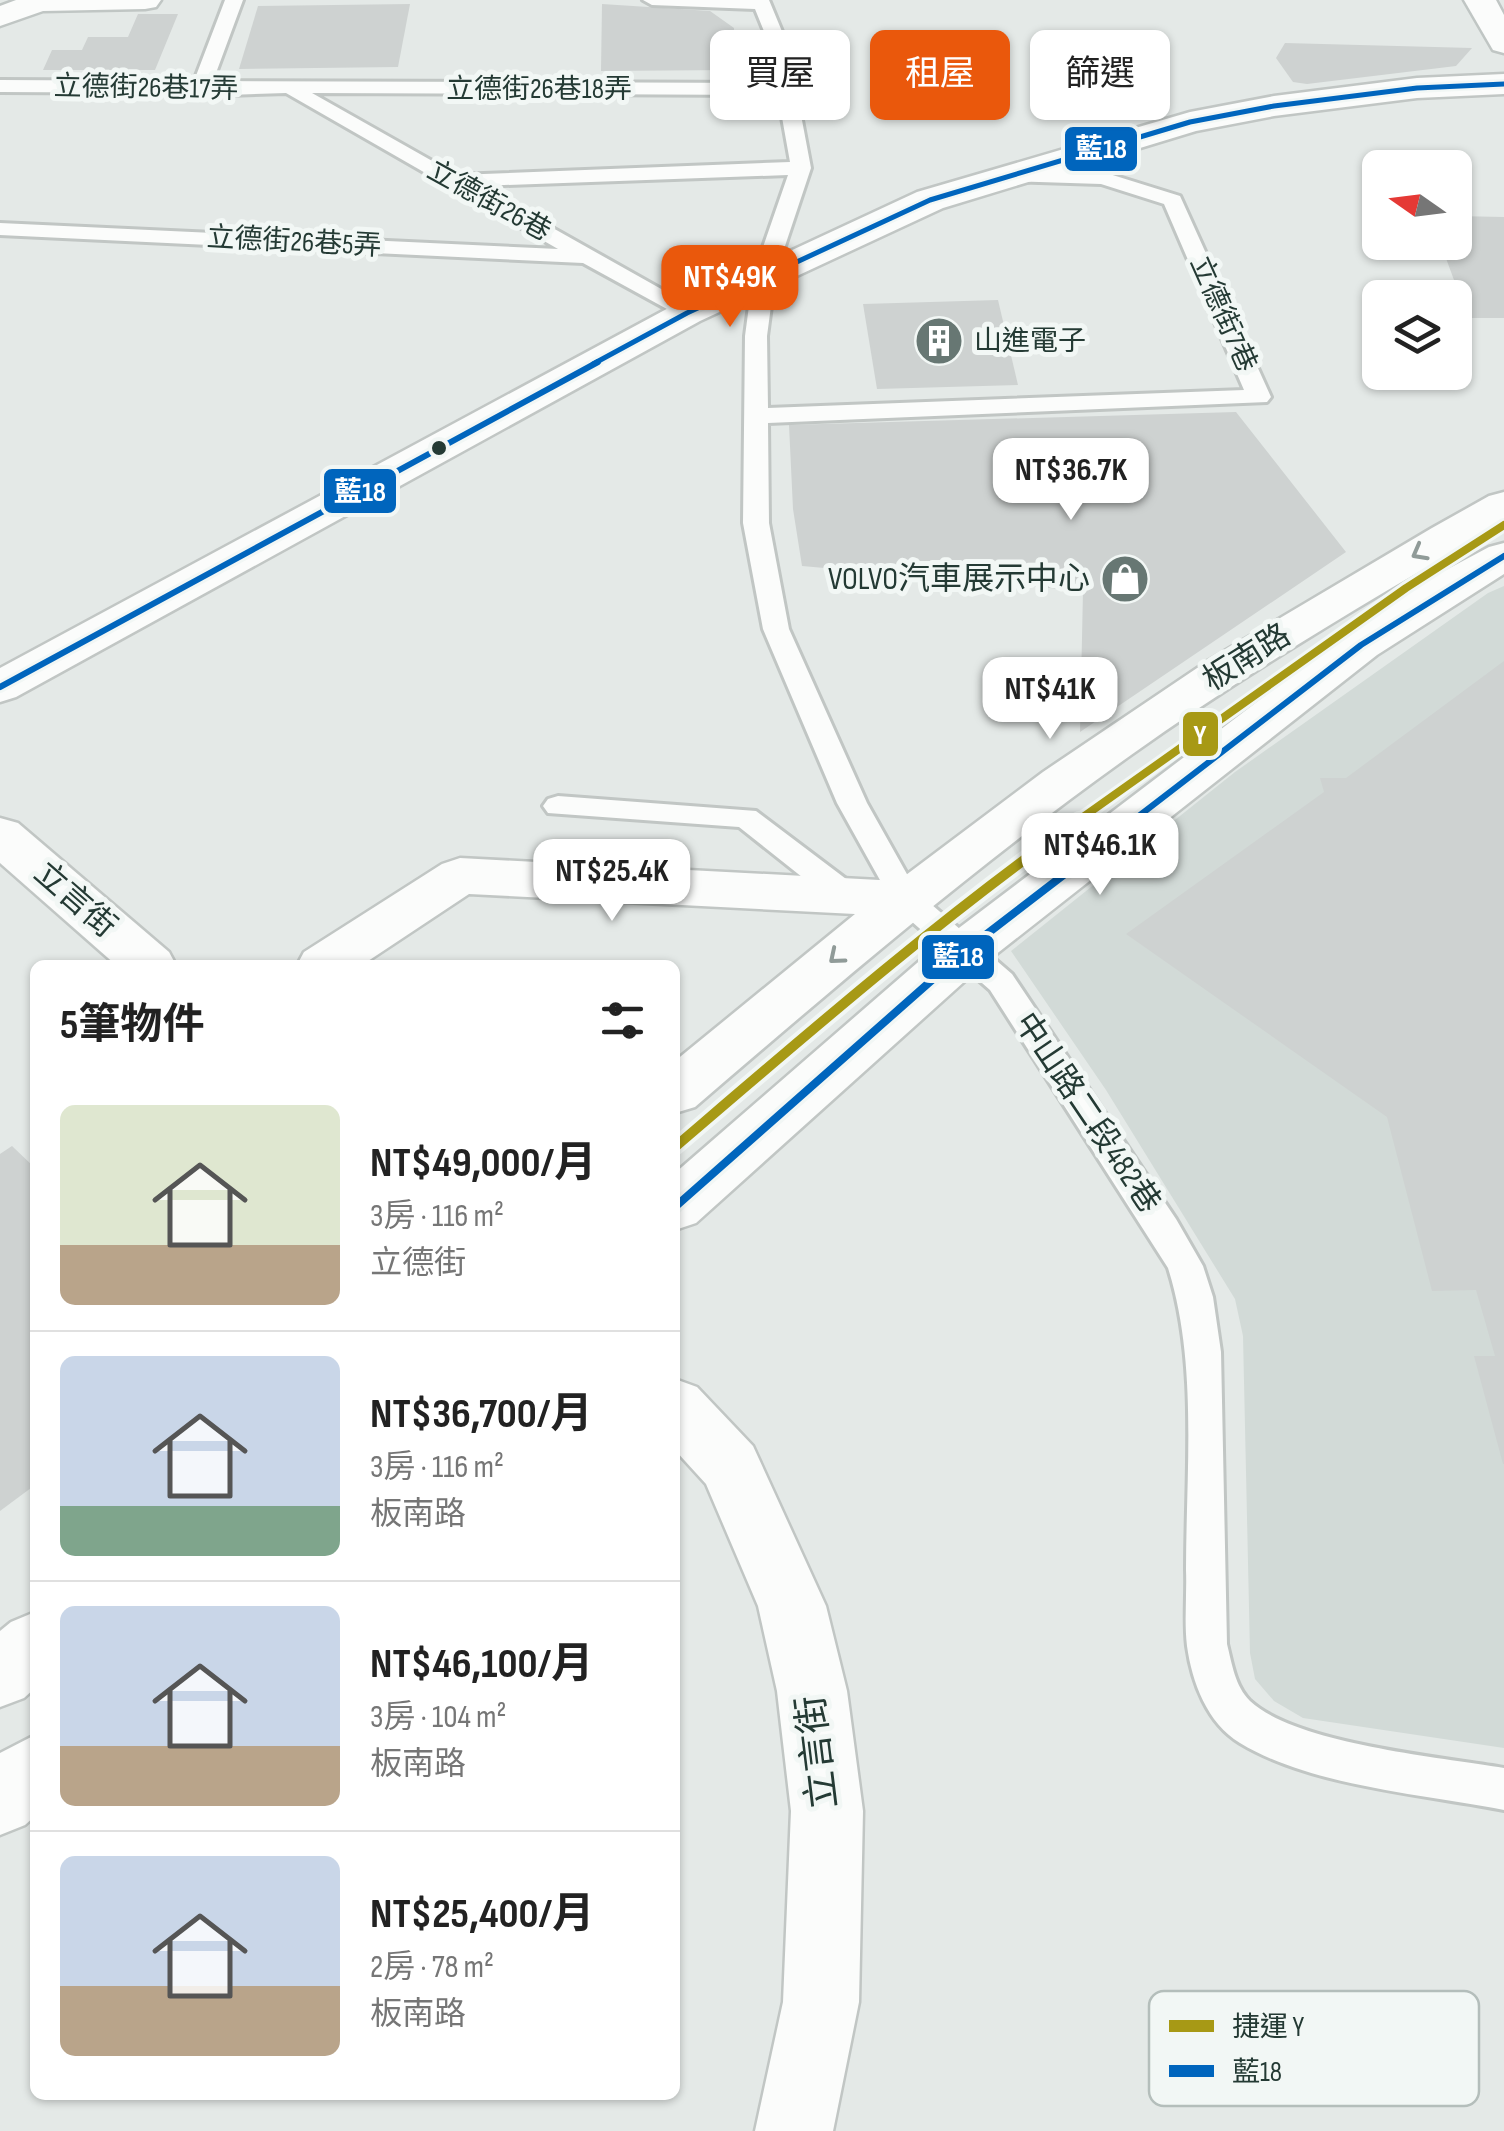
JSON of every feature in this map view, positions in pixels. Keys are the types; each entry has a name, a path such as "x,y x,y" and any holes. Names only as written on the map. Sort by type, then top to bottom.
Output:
{"street":[{"path":"0,16 41,1 146,0"},
{"path":"1480,0 1504,43"},
{"path":"0,687 687,313 930,200 1190,122 1274,106 1417,88 1504,84"},
{"name":"板南路","path":"680,1088 906,899 1062,781 1220,674 1504,505"},
{"name":"板南路","path":"680,1203 966,950 1361,645 1504,556"},
{"name":"立言街","path":"0,835 144,960"},
{"path":"332,960 460,876 906,899"},
{"name":"立言街","path":"680,1411 730,1466 792,1606 812,1691 827,1812 821,2002 794,2131"},
{"path":"0,1675 30,1648"},
{"path":"0,1800 30,1773"}],"lane":[{"path":"200,90 234,0"},
{"name":"中山路二段482巷","path":"652,0 762,4 772,30"},
{"name":"立德街26巷17弄","path":"0,86 292,90"},
{"name":"立德街26巷18弄","path":"292,90 710,88"},
{"name":"立德街26巷","path":"292,90 687,313"},
{"name":"中山路二段482巷","path":"793,120 801,168 764,276 756,336 756,523 776,629 852,802 906,899 1000,982 1185,1266 1195,1298 1203,1352 1207,1644 1217,1687 1237,1717 1262,1734 1303,1748 1504,1789"},
{"path":"452,181 801,168"},
{"name":"立德街7巷","path":"756,416 1259,397 1173,200 1103,178 1008,175"},
{"name":"立德街26巷5弄","path":"0,229 588,257"},
{"path":"558,806 746,818 848,896"}],"shaded area":[{"path":"1504,586 1504,1748 1303,1718 1274,1701 1255,1679 1250,1653 1243,1336 1235,1299 1106,1090 1011,951 1235,772 1488,593"}],"building":[{"path":"410,4 398,67 239,69 258,6"},
{"path":"602,4 710,11 734,28 710,30 710,70 601,71"},
{"path":"138,14 178,14 155,70 43,70 52,50 82,50 88,37 128,37"},
{"path":"1285,43 1472,48 1456,66 1307,84 1293,82 1276,58"},
{"path":"1472,216 1504,217 1504,318 1472,318 1472,280 1454,280 1447,260 1472,260"},
{"name":"山進電子","path":"998,300 1018,385 877,389 863,304"},
{"name":"VOLVO汽車展示中心","path":"1236,412 1346,552 1080,732 1083,591 802,566 793,509 789,425"},
{"path":"1504,661 1503,1464 1474,1356 1495,1356 1476,1290 1432,1291 1387,1117 1126,934 1324,792 1320,778 1346,778"},
{"path":"12,1146 30,1163 30,1489 0,1511 0,1154"}],"metro line":[{"name":"Y","path":"680,1143 878,973 1003,874 1406,588 1504,525"}],"transit line":[{"name":"藍18","path":"0,687 687,313 930,200 1190,122 1274,106 1417,88 1504,84"},
{"name":"藍18","path":"680,1203 966,950 1361,645 1504,556"}],"place":[{"name":"山進電子","path":"939,341"},
{"name":"VOLVO汽車展示中心","path":"1125,579"}]}
